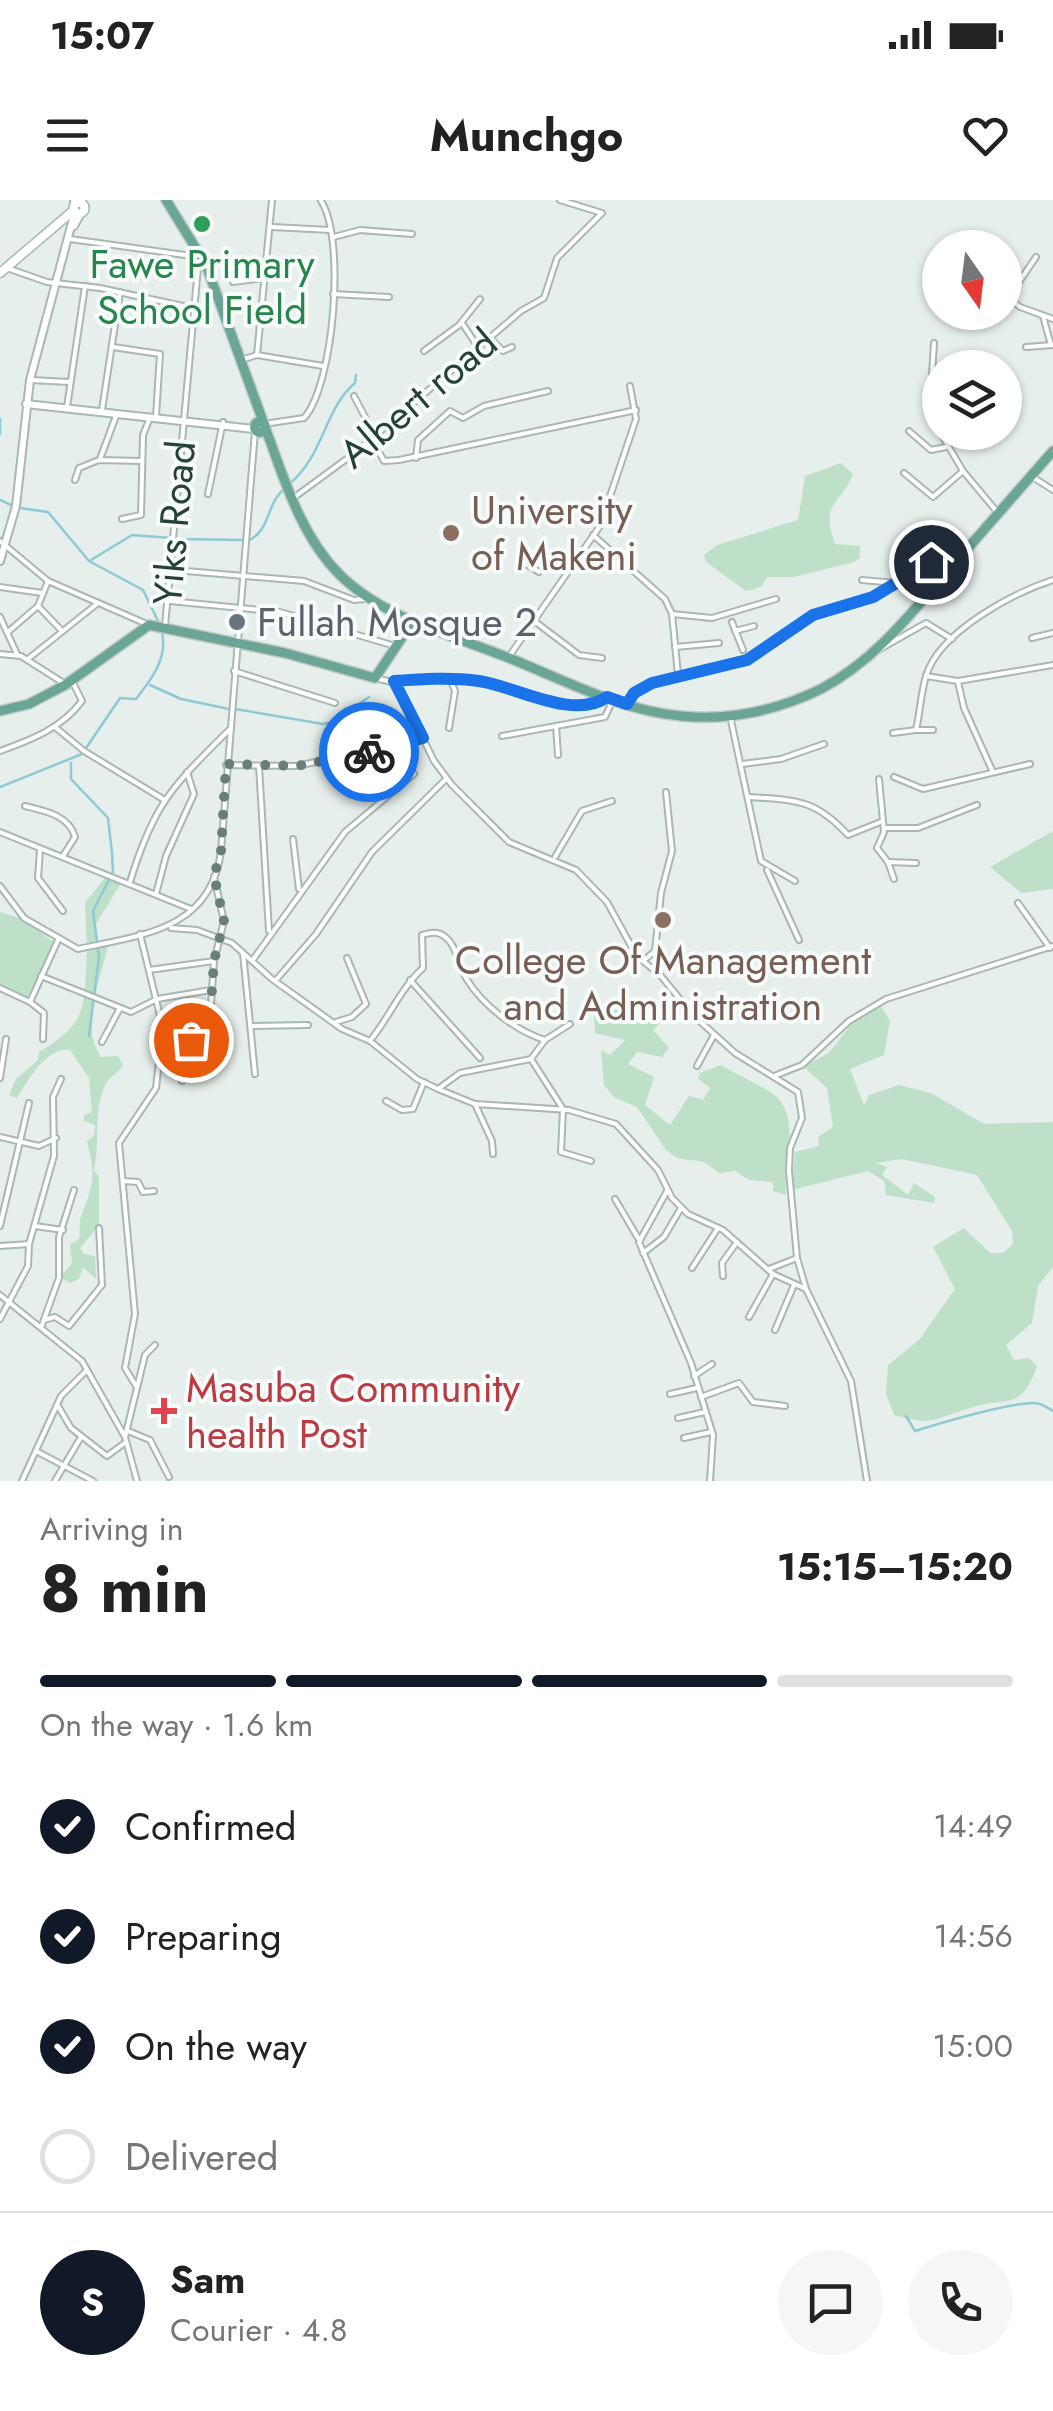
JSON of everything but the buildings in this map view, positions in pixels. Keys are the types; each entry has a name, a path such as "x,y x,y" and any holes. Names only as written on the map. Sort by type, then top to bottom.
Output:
{"main road":[{"path":"166,200 203,260 242,360 259,428 324,557 367,595 413,621 627,704 683,716 730,716 810,694 878,648 1053,451"},
{"path":"3,270 79,206"},
{"path":"0,710 29,704 69,683 158,625 375,678 413,621"}],"street":[{"path":"258,355 272,200"},
{"name":"Albert road","path":"292,499 373,437 489,337 544,298 557,258 602,213 560,200"},
{"path":"26,404 259,428 306,416 316,396 323,366 333,294 332,238 321,201"},
{"path":"0,561 2,543 16,506 30,380 79,206"},
{"path":"270,226 330,230"},
{"path":"332,238 360,230 412,234"},
{"path":"70,239 203,260 229,258 233,282 265,278"},
{"path":"1022,276 1036,257"},
{"name":"Yiks Road","path":"158,625 170,601 192,308 203,260"},
{"path":"3,270 56,284 120,292 192,308"},
{"path":"67,408 85,286"},
{"path":"102,410 120,292"},
{"path":"333,294 390,296"},
{"path":"424,352 460,324 480,299"},
{"path":"1022,304 1053,319"},
{"path":"1026,347 1052,345 1043,316"},
{"path":"460,324 478,347"},
{"path":"489,337 504,351 512,347"},
{"path":"934,342 934,350"},
{"path":"112,346 160,354 153,416 144,435 141,515 122,520"},
{"path":"242,360 258,355 323,366"},
{"path":"30,380 70,382"},
{"path":"508,658 602,516 636,410 630,386"},
{"path":"416,458 418,440 450,411 463,418 484,406 548,391"},
{"path":"354,396 384,461 416,458 506,434 636,410"},
{"path":"100,460 117,412"},
{"path":"208,494 223,422"},
{"path":"171,928 192,909 214,876 221,851 239,605 259,428"},
{"path":"909,431 922,442"},
{"path":"948,450 998,513"},
{"path":"76,480 79,468 100,460 142,461"},
{"path":"904,472 933,498 963,471"},
{"path":"1031,476 1052,488"},
{"path":"593,535 665,599 672,614 678,675"},
{"path":"2,543 48,581 158,625"},
{"path":"627,704 644,686 747,660 813,615 873,597 952,548 968,548"},
{"path":"899,582 897,562 911,549"},
{"path":"520,560 538,572"},
{"path":"172,570 304,581 359,602 367,595"},
{"path":"862,580 899,582"},
{"path":"916,730 926,676 952,639 996,603 1053,580"},
{"path":"8,632 38,606 48,581"},
{"path":"0,587 42,593"},
{"path":"672,614 712,618 776,599"},
{"path":"170,601 239,605 306,618 394,646"},
{"path":"28,659 98,603"},
{"path":"38,606 62,632"},
{"path":"0,618 18,654"},
{"path":"534,620 578,654 602,658"},
{"path":"732,622 743,650"},
{"path":"878,648 926,623 952,639"},
{"path":"736,631 754,626"},
{"path":"1032,638 1053,633"},
{"path":"674,647 719,642"},
{"path":"0,654 18,654 28,659 69,683 82,700 55,727 0,750"},
{"path":"926,676 958,681 1053,665"},
{"path":"234,671 335,703"},
{"path":"375,678 495,683 560,702 594,703 610,698"},
{"path":"450,679 455,690 450,728"},
{"path":"394,681 446,779 510,842 576,870 607,902 643,961 714,1035 798,1092 800,1128 790,1148 789,1171 797,1258 806,1288 852,1384 852,1407 867,1481"},
{"path":"958,681 964,708 992,770"},
{"path":"502,736 605,717 610,698"},
{"path":"730,716 764,866 799,940"},
{"path":"556,726 558,755"},
{"path":"55,727 84,752 162,799"},
{"path":"130,884 137,850 162,799 229,730"},
{"path":"893,733 932,730"},
{"path":"226,764 297,766 423,738"},
{"path":"741,764 781,759 824,744"},
{"path":"894,777 923,789 1030,764"},
{"path":"259,766 269,934"},
{"path":"155,894 166,856 194,794 187,772"},
{"path":"252,960 345,832 414,774"},
{"path":"275,982 316,934 372,852 446,779"},
{"path":"879,779 883,824 877,848 894,879"},
{"path":"643,961 655,951 660,894 672,857 666,792"},
{"path":"748,797 814,805 834,818 848,835 883,824 918,828 977,806"},
{"path":"555,859 582,810 612,801"},
{"path":"26,806 55,815 72,828 75,836 63,857"},
{"path":"0,832 192,909"},
{"path":"293,839 300,892"},
{"path":"40,847 38,878 63,911"},
{"path":"888,862 916,863"},
{"path":"764,866 795,880"},
{"path":"182,1081 190,1043 208,1014 212,990 224,913 214,876"},
{"path":"1,890 24,918 78,950 171,928 218,938 243,953 275,982 438,1089 474,1104 563,1110 622,1127 660,1173 680,1208 718,1228 770,1271 806,1288"},
{"path":"774,1076 802,1065 849,1021 886,998 1052,947 1018,903"},
{"path":"136,1386 125,1368 135,1314 119,1143 156,1088 162,1030 140,934"},
{"path":"370,1041 410,980 424,966 422,936 442,934 479,994 508,1020 546,1040"},
{"path":"30,1002 58,940"},
{"path":"243,953 255,1074"},
{"path":"336,1022 352,1017 366,1004 347,958"},
{"path":"150,970 214,961"},
{"path":"41,976 134,1011 156,999 212,990"},
{"path":"410,980 480,1058"},
{"path":"0,988 44,1013 43,1038"},
{"path":"102,1042 120,1008"},
{"path":"438,1089 460,1073 531,1059 546,1040 570,1024"},
{"path":"253,1026 308,1025"},
{"path":"698,1066 714,1035"},
{"path":"0,1076 6,1039"},
{"path":"531,1059 563,1110 561,1152 591,1161"},
{"path":"0,1319 26,1273 56,1138 53,1096 61,1080"},
{"path":"386,1102 402,1110 412,1109 424,1082"},
{"path":"0,1226 29,1103"},
{"path":"474,1104 492,1142 493,1154"},
{"path":"0,1137 45,1146 56,1138"},
{"path":"123,1181 138,1182 143,1192 154,1191"},
{"path":"43,1323 60,1272 63,1230 74,1190"},
{"path":"638,1238 667,1190"},
{"path":"615,1200 638,1238 694,1376 711,1432 710,1481"},
{"path":"643,1254 664,1237 680,1208"},
{"path":"35,1226 63,1230"},
{"path":"43,1323 57,1318 70,1326 102,1285 99,1228"},
{"path":"692,1268 718,1228"},
{"path":"723,1276 722,1263 737,1242"},
{"path":"0,1246 30,1244"},
{"path":"749,1317 770,1271 797,1258"},
{"path":"775,1330 794,1285"},
{"path":"0,1295 43,1323 77,1355 126,1440 137,1481"},
{"path":"57,1406 81,1437 107,1456 126,1440 145,1356 156,1345"},
{"path":"694,1376 712,1364"},
{"path":"22,1481 57,1406 86,1370"},
{"path":"701,1397 739,1383 753,1402 785,1406"},
{"path":"670,1394 697,1388"},
{"path":"678,1418 704,1412"},
{"path":"128,1430 150,1440 169,1477"},
{"path":"684,1438 711,1432"},
{"path":"55,1481 81,1437"},
{"path":"36,1451 93,1481"},
{"path":"75,1481 79,1473"}],"green space":[{"path":"841,463 853,474 830,512 831,530 835,544 860,546 860,558 794,577 767,577 761,587 746,591 706,562 704,555 717,545 798,520 805,476"},
{"path":"1053,831 1053,889 1021,893 990,867"},
{"path":"105,878 121,883 96,924 96,944 87,946 85,903"},
{"path":"0,912 22,919 55,943 27,998 0,985"},
{"path":"108,945 94,1002 92,1031 101,1057 118,1056 123,1065 102,1092 94,1170 99,1177 99,1226 80,1248 84,1254 95,1256 96,1279 83,1267 79,1279 70,1283 60,1277 72,1263 70,1245 79,1239 92,1178 87,1141 94,1136 95,1125 84,1121 84,1115 92,1112 89,1078 70,1050 61,1050 39,1066 17,1098 9,1095 16,1079 38,1060 39,1052 76,1021 84,999 87,952"},
{"path":"647,1003 666,1017 653,1030 669,1048 662,1057 637,1052 628,1064 654,1077 645,1105 670,1125 689,1096 703,1100 710,1088 698,1079 700,1073 721,1065 770,1092 780,1101 789,1125 786,1195 773,1191 773,1182 749,1180 735,1171 719,1173 704,1162 677,1158 666,1150 637,1107 614,1097 604,1085 601,1050 610,1055 625,1040 595,1033 594,1015"},
{"path":"881,1006 890,1021 884,1055 850,1069 864,1105 869,1095 899,1085 931,1093 984,1124 1053,1122 1053,1267 1038,1286 1032,1323 1006,1345 1014,1360 1029,1358 1037,1366 1031,1381 1012,1400 926,1421 894,1415 886,1394 888,1365 919,1340 955,1289 933,1247 964,1228 990,1253 1003,1253 1013,1244 1012,1231 977,1175 902,1159 876,1163 887,1167 882,1175 908,1195 914,1183 935,1197 934,1203 886,1195 884,1181 868,1171 792,1190 795,1152 819,1146 818,1137 833,1127 827,1088 804,1067 829,1052 856,1019"}],"waterway":[{"path":"289,484 310,460 356,375"},
{"path":"0,419 0,434"},
{"path":"248,541 261,530 284,489"},
{"path":"0,500 11,505"},
{"path":"20,508 48,512 89,561 143,590 160,625"},
{"path":"91,560 132,535 171,538"},
{"path":"176,539 243,540"},
{"path":"0,787 82,754 120,698 136,699 147,684 163,651 162,633"},
{"path":"150,685 181,699 229,709"},
{"path":"235,709 323,724 333,722 369,697"},
{"path":"71,763 71,779 108,818 112,853 113,872 93,911 99,957 89,1036"},
{"path":"906,1416 915,1431 1019,1404 1037,1403 1053,1411"}],"way so far":[{"path":"191,1040 211,1004 214,961 224,921 214,876 221,851 226,764 275,768 369,752"}],"place":[{"name":"Fawe Primary School Field","path":"202,224"},
{"name":"University of Makeni","path":"451,533"},
{"name":"Fullah Mosque 2","path":"237,622"},
{"name":"College Of Management and Administration","path":"663,920"},
{"name":"Masuba Community health Post","path":"164,1411"}],"route":[{"path":"369,752 423,738 394,681 466,679 495,683 560,702 594,703 607,697 627,704 634,693 652,683 747,660 813,615 873,597 931,562"}]}
